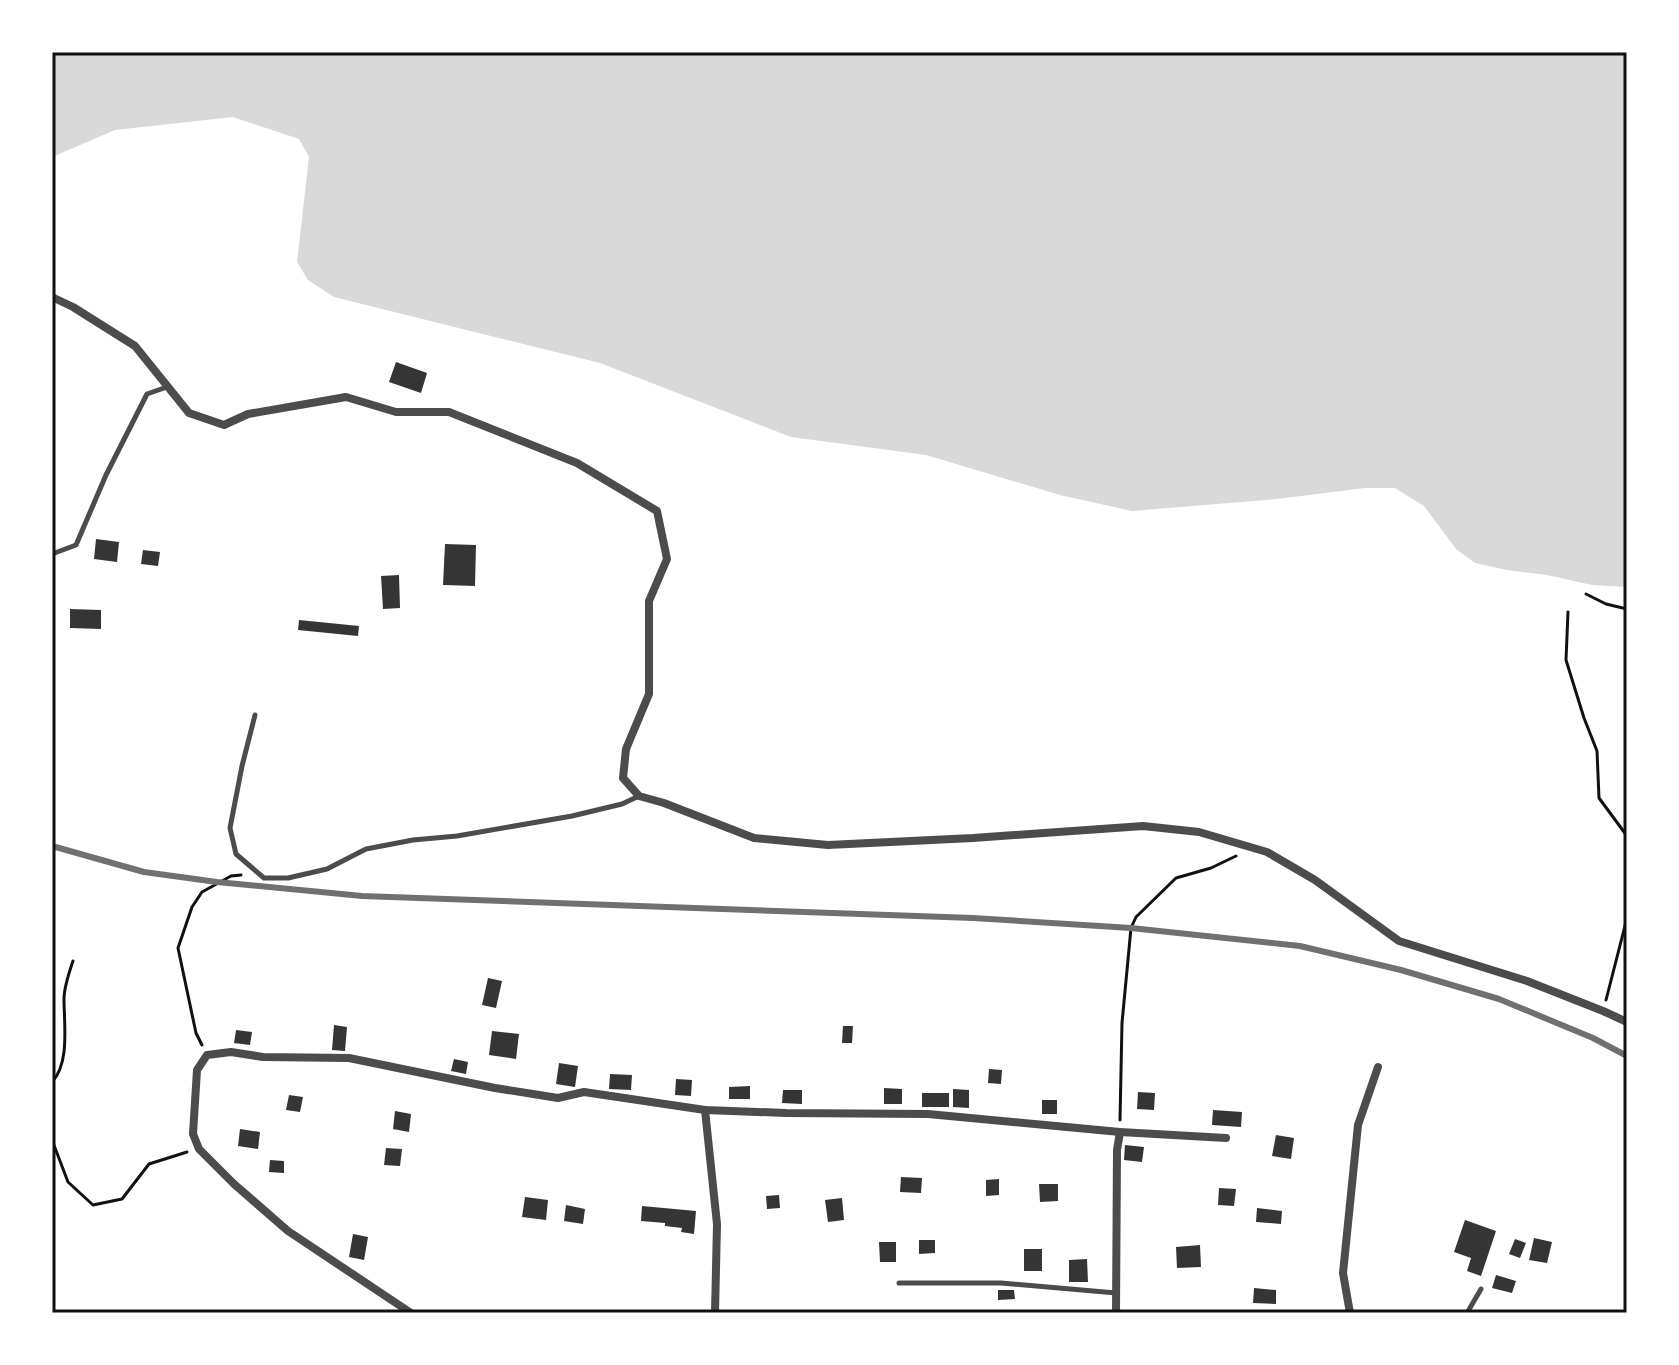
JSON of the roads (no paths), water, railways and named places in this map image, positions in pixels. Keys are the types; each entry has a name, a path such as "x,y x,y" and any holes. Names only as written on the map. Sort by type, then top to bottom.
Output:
{"street":[{"path":"52,297 135,346 189,413 224,425 248,414 346,397 396,412 449,412 577,463 657,511 667,559 649,601 649,694 626,749 623,778 639,796 754,838 828,845 1143,826 1199,832 1267,852 1315,880 1399,941 1527,981 1627,1022"},
{"path":"411,1313 288,1231 199,1149 193,1134 197,1070 207,1055 231,1052 263,1057 349,1058 558,1098 584,1092 705,1110 928,1114 1120,1132 1226,1138"},
{"path":"1350,1313 1343,1273 1358,1125 1378,1067"},
{"path":"705,1110 717,1224 715,1313"},
{"path":"1116,1313 1117,1150 1120,1132"}],"lane":[{"path":"52,554 76,545 106,475 147,394 167,387"},
{"path":"255,715 230,828 236,854 264,878 288,878 327,869 366,849 572,816 622,804 639,796"},
{"path":"899,1283 1001,1283 1116,1293"},
{"path":"1467,1313 1481,1289"}],"railway":[{"path":"52,846 144,872 362,896 973,918 1131,928 1300,946 1401,970 1499,999 1593,1038 1627,1056"}]}
